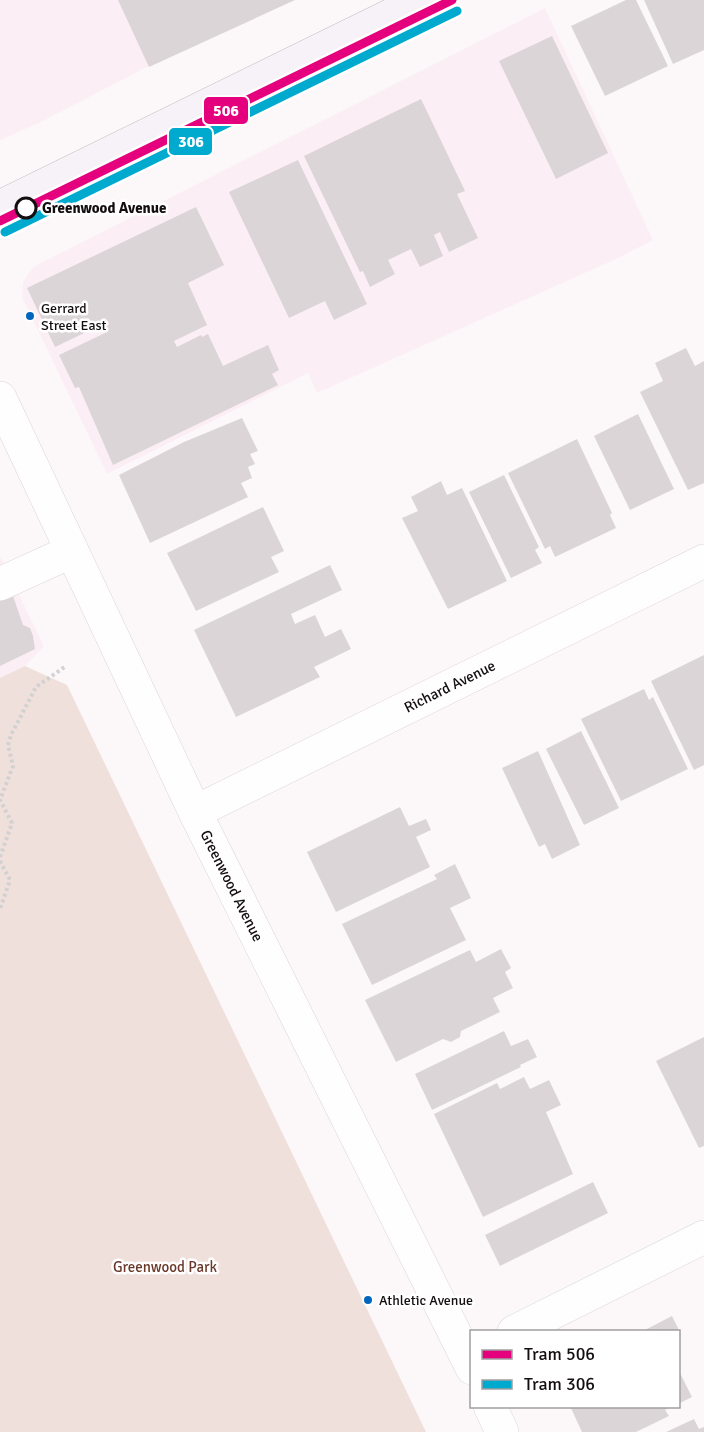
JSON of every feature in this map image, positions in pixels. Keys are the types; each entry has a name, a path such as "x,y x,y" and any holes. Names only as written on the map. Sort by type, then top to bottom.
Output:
{"main road":[{"path":"0,207 422,0"}],"street":[{"name":"Greenwood Avenue","path":"0,398 70,552 195,812 469,1358"},
{"path":"0,584 70,552"},
{"name":"Richard Avenue","path":"195,812 704,561"},
{"path":"518,1330 704,1238"},
{"path":"490,1408 502,1432"}],"path":[{"path":"0,909 10,880 0,859 12,823 0,800 13,766 8,745 36,687 66,666"}],"shaded area":[{"path":"0,0 276,0 39,123 0,140"},
{"path":"545,8 653,240 616,259 317,393 308,373 107,474 22,297 23,282 33,267"},
{"path":"0,556 44,646 25,666 0,678"}],"green space":[{"name":"Greenwood Park","path":"25,666 67,685 426,1432 0,1432 0,678"}],"building":[{"path":"118,0 295,0 149,67"},
{"path":"626,0 636,0 668,66 605,96 571,26"},
{"path":"644,0 704,0 704,50 673,64"},
{"path":"552,36 608,153 556,179 499,61"},
{"path":"421,99 465,191 457,194 478,238 449,252 440,232 434,235 443,256 420,267 411,249 388,260 395,274 370,287 363,271 360,272 304,156"},
{"path":"298,160 367,304 334,320 325,301 289,318 229,192"},
{"path":"196,207 224,265 188,283 207,325 174,341 177,347 208,334 223,366 268,345 279,370 272,374 278,385 113,465 79,387 75,388 59,355 105,333 101,325 55,347 27,288"},
{"path":"686,348 695,366 704,361 704,483 688,490 640,392 663,381 655,363"},
{"path":"638,414 674,489 630,510 594,436"},
{"path":"242,418 258,451 250,454 255,464 248,467 252,478 241,483 248,497 150,543 119,475 184,442"},
{"path":"577,439 612,513 610,515 616,528 555,557 550,546 545,549 508,473"},
{"path":"504,475 539,547 535,550 542,563 511,578 469,492"},
{"path":"441,481 447,495 462,488 507,581 448,609 402,518 418,511 411,497"},
{"path":"263,507 284,551 271,557 279,572 196,611 167,553"},
{"path":"330,565 342,590 291,614 295,624 315,615 325,637 341,629 351,649 314,667 320,677 236,717 194,630"},
{"path":"0,593 12,593 23,625 30,628 35,649 0,666"},
{"path":"704,655 704,765 694,770 651,681"},
{"path":"644,689 649,700 653,697 688,769 621,801 581,719"},
{"path":"581,731 619,808 584,825 546,749"},
{"path":"538,751 580,845 552,859 545,844 539,847 502,768"},
{"path":"400,807 409,826 426,819 431,830 416,837 430,867 336,912 307,852"},
{"path":"455,864 471,898 450,908 466,940 372,985 342,924 437,879 434,875"},
{"path":"501,949 511,968 505,972 513,988 493,998 500,1012 461,1031 460,1037 451,1042 443,1039 396,1062 365,1000 470,950 476,962"},
{"path":"504,1031 511,1046 528,1039 537,1057 432,1110 415,1074"},
{"path":"704,1037 704,1146 699,1148 656,1061"},
{"path":"524,1077 530,1089 549,1080 561,1105 546,1112 573,1174 483,1217 434,1114 497,1083 500,1089"},
{"path":"593,1182 608,1213 500,1266 485,1235"},
{"path":"672,1316 679,1330 645,1330"},
{"path":"680,1373 692,1397 680,1403"},
{"path":"571,1408 668,1408 665,1410 669,1416 636,1432 582,1432"},
{"path":"694,1419 699,1429 704,1427 704,1432 666,1432"}],"tram line":[{"name":"506","path":"0,221 452,0"},
{"name":"306","path":"5,232 457,11"}],"place":[{"name":"Greenwood Avenue","path":"26,208"},
{"name":"Gerrard Street East","path":"30,316"},
{"name":"Athletic Avenue","path":"368,1300"}]}
